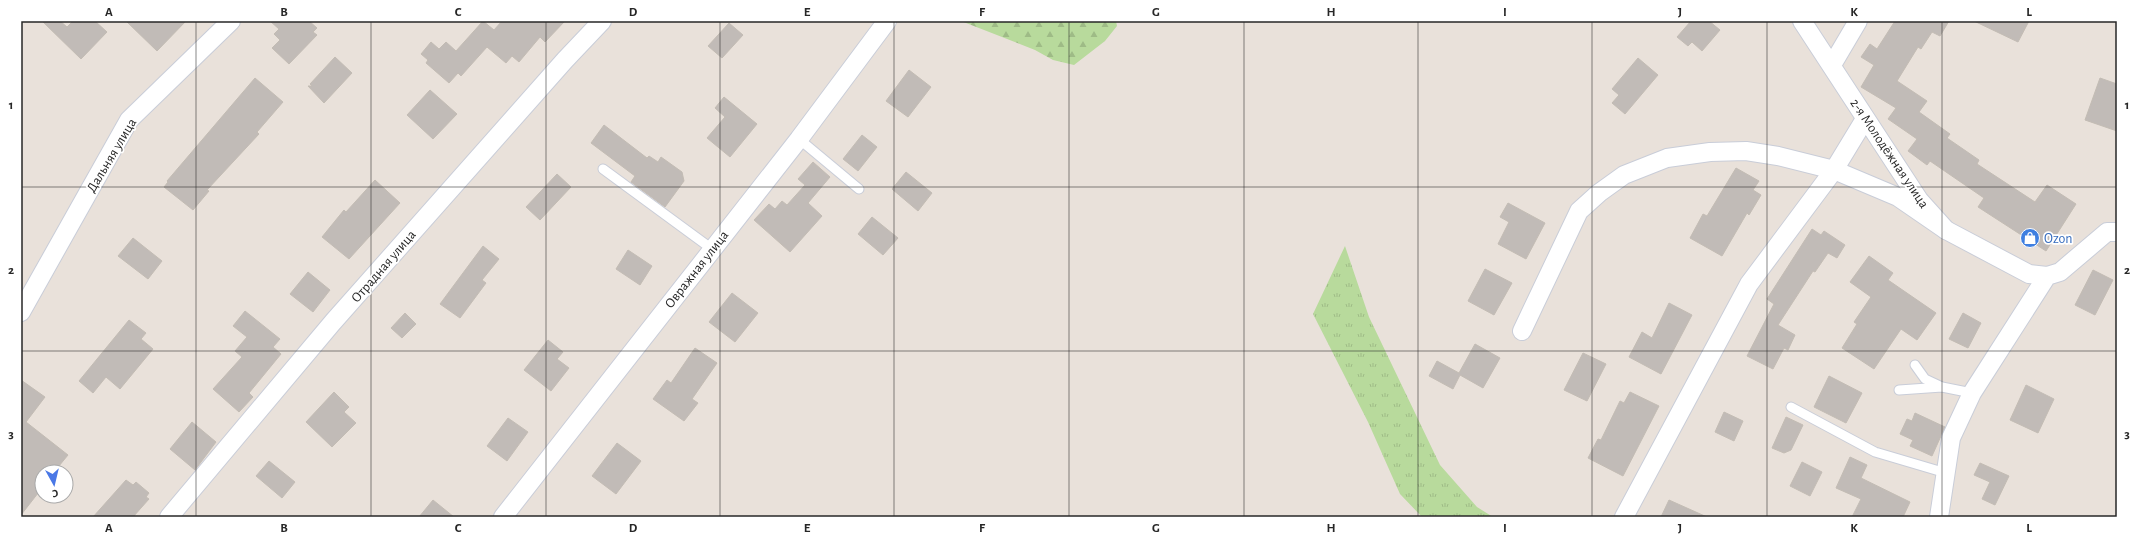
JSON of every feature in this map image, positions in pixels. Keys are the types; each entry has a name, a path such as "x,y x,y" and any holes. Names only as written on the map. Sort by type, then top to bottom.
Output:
{"street":[{"name":"Дальняя улица","path":"21,312 129,120 231,21"},
{"name":"Отрадная улица","path":"169,517 338,316 559,66 602,21"},
{"name":"Овражная улица","path":"503,517 798,139 887,21"},
{"name":"2-я Молодёжная улица","path":"1802,21 1919,200 1946,230 2029,274 2047,276"},
{"path":"1832,65 1858,21"},
{"path":"1624,517 1749,284 1834,170 1865,119"},
{"path":"1522,331 1579,211 1599,192 1624,175 1668,158 1718,151 1746,151 1778,156 1834,170 1898,196 1946,230"},
{"path":"1939,517 1951,438 1972,393 2047,276 2060,272 2107,232 2117,232"}],"lane":[{"path":"798,139 860,189"},
{"path":"603,169 712,249"},
{"path":"1915,365 1925,379 1942,387 1972,393"},
{"path":"1899,390 1942,387"},
{"path":"1791,407 1875,452 1946,473"}],"green space":[{"path":"961,21 1116,21 1117,26 1105,41 1074,65 1053,60 1035,50"},
{"path":"1345,246 1369,317 1440,465 1477,507 1493,517 1422,517 1400,494 1368,422 1313,314"}],"building":[{"path":"42,21 60,21 67,27 73,21 95,21 107,32 81,59"},
{"path":"126,21 186,21 157,51"},
{"path":"270,21 309,21 317,28 313,32 317,35 289,64 272,48 280,40 274,34 279,29"},
{"path":"483,21 494,30 502,21 565,21 545,42 540,37 519,62 512,56 506,63 487,47 461,76 458,73 449,83 426,63 428,60 421,54 431,42 439,49 446,42 456,51"},
{"path":"1691,21 1709,21 1720,30 1702,51 1692,42 1688,46 1677,37"},
{"path":"1895,21 1949,21 1940,36 1932,32 1921,49 1918,47 1897,81 1927,101 1919,112 1950,134 1947,138 1979,160 1977,164 2035,202 2047,185 2076,204 2046,251 1978,207 1984,198 1930,161 1927,165 1908,151 1917,139 1888,119 1896,108 1861,87 1874,65 1861,57 1870,44 1877,49"},
{"path":"1974,21 2029,21 2018,42"},
{"path":"729,23 743,35 722,58 708,46"},
{"path":"335,57 352,73 324,103 308,86 312,86 310,84"},
{"path":"1638,58 1658,75 1625,114 1612,103 1619,95 1612,89"},
{"path":"909,70 931,87 908,117 886,101"},
{"path":"255,78 283,102 257,132 259,134 207,190 209,191 193,210 164,187 168,182 167,181"},
{"path":"2100,78 2117,84 2117,131 2085,120"},
{"path":"430,90 457,114 433,139 407,115"},
{"path":"724,97 757,124 730,157 707,138 725,117 715,108"},
{"path":"604,125 647,158 649,156 658,162 661,157 682,172 684,181 665,207 631,182 635,176 591,143"},
{"path":"862,135 877,147 858,171 843,159"},
{"path":"813,162 830,177 808,203 822,216 790,252 754,220 769,204 775,209 782,201 787,205 805,185 798,179"},
{"path":"1736,168 1759,181 1753,190 1761,195 1749,215 1747,213 1722,256 1690,238 1703,214 1707,216"},
{"path":"906,172 932,193 918,211 892,189"},
{"path":"557,174 571,187 540,220 526,207"},
{"path":"375,180 400,203 349,259 322,237 344,210 346,212"},
{"path":"1508,203 1545,223 1526,259 1498,244 1509,222 1500,217"},
{"path":"872,217 898,238 883,255 858,234"},
{"path":"1812,229 1821,235 1824,231 1845,245 1837,258 1828,253 1815,272 1813,271 1778,325 1795,335 1788,350 1784,348 1773,369 1747,356 1774,304 1767,299"},
{"path":"133,238 162,261 148,279 118,256"},
{"path":"483,246 499,259 482,280 486,283 460,318 440,304"},
{"path":"628,250 652,266 640,285 616,269"},
{"path":"1869,256 1893,273 1888,280 1936,313 1917,340 1901,329 1874,369 1842,348 1857,324 1854,322 1871,297 1850,282"},
{"path":"1485,269 1512,283 1494,315 1468,301"},
{"path":"2093,270 2113,280 2095,315 2075,305"},
{"path":"308,272 330,290 313,312 290,294"},
{"path":"732,293 758,313 735,342 709,322"},
{"path":"1669,303 1692,315 1661,374 1629,357 1642,332 1652,338"},
{"path":"245,311 280,339 273,347 281,354 249,393 253,397 239,412 213,389 242,357 235,351 247,337 233,326"},
{"path":"405,313 416,324 402,338 391,328"},
{"path":"1963,313 1981,323 1968,348 1949,339"},
{"path":"129,320 146,333 141,339 153,349 120,389 106,377 93,393 79,381"},
{"path":"548,340 563,352 557,359 569,368 551,391 524,370"},
{"path":"1475,344 1500,358 1483,388 1460,375 1453,389 1429,376 1437,361 1459,373"},
{"path":"695,348 717,363 692,399 698,403 684,421 653,399 667,380 671,383"},
{"path":"1583,353 1606,364 1587,401 1564,390"},
{"path":"1829,376 1862,393 1846,423 1814,407"},
{"path":"21,380 45,397 26,422 68,455 61,464 34,464 34,498 21,515"},
{"path":"2026,385 2054,399 2038,433 2010,420"},
{"path":"334,392 349,407 344,412 356,423 332,447 306,422"},
{"path":"1630,392 1659,406 1623,476 1588,458 1598,439 1601,440 1620,401 1624,403"},
{"path":"1724,412 1743,421 1734,441 1715,432"},
{"path":"1915,413 1945,427 1932,456 1910,446 1913,440 1900,434 1907,419 1912,421"},
{"path":"1786,417 1803,425 1791,450 1784,453 1772,448"},
{"path":"508,418 528,432 507,461 487,446"},
{"path":"192,422 216,442 195,470 170,449"},
{"path":"617,443 641,461 616,494 592,476"},
{"path":"1850,457 1867,465 1861,478 1910,502 1903,517 1852,517 1861,499 1836,488"},
{"path":"269,461 295,482 282,498 256,476"},
{"path":"1802,462 1822,472 1810,496 1790,486"},
{"path":"1980,463 2009,476 1995,505 1982,499 1990,482 1974,475"},
{"path":"126,480 133,485 136,482 149,493 146,497 149,499 133,517 93,517"},
{"path":"433,500 454,517 419,517"},
{"path":"1669,500 1707,517 1661,517"}],"place":[{"name":"Ozon","path":"2030,238"}]}
